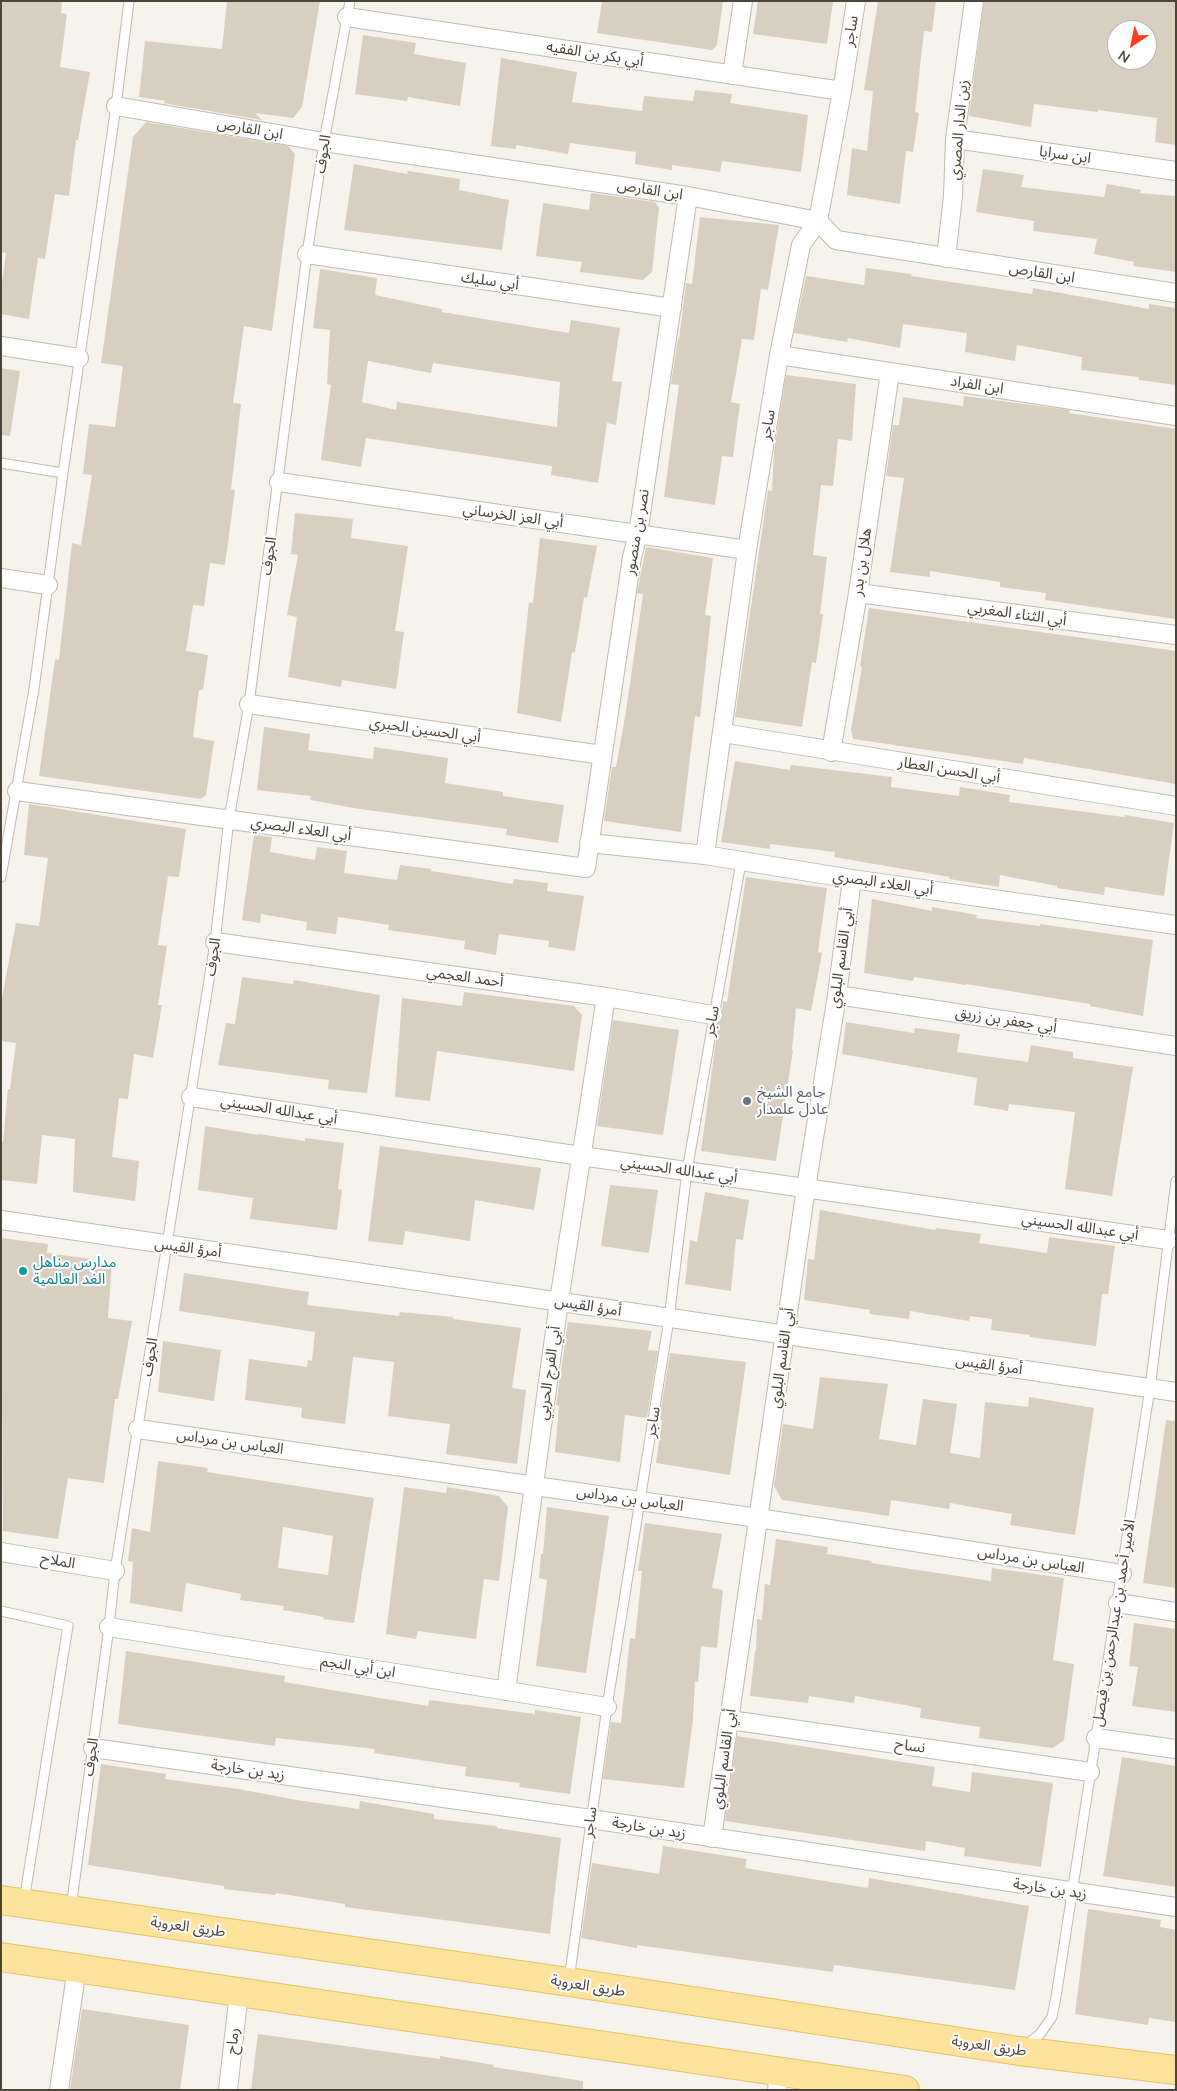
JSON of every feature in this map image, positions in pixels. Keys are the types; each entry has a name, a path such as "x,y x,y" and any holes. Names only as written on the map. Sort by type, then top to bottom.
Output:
{"main road":[{"name":"طريق العروبة","path":"13,1902 70,1912 568,1982 1020,2051 1176,2070"},
{"path":"1,1957 239,1992 778,2080 905,2090"}],"street":[{"path":"732,75 743,1"},
{"name":"ساجر","path":"705,856 747,550 779,355 801,245 818,221 842,91 856,1"},
{"name":"زين الدار المصري","path":"946,258 953,196 955,139 974,1"},
{"name":"أبي بكر بن الفقيه","path":"348,9 732,75 842,91"},
{"name":"ابن القارص","path":"116,106 324,142 688,196 818,221 836,240 1176,293"},
{"name":"ابن سرايا","path":"955,139 1176,171"},
{"name":"نصر بن منصور","path":"586,868 688,196"},
{"name":"أبي سليك","path":"307,254 672,308"},
{"path":"1,346 80,358"},
{"name":"ابن الفراد","path":"779,355 1176,416"},
{"name":"هلال بن بدر","path":"831,752 858,593 890,372"},
{"name":"أبي العز الخرساني","path":"279,482 747,550"},
{"path":"1,578 48,585"},
{"name":"أبي الثناء المغربي","path":"858,593 1176,635"},
{"name":"أبي الحسين الحبري","path":"249,704 602,755"},
{"name":"أبي الحسن العطار","path":"723,733 831,752 1176,806"},
{"name":"أبي العلاء البصري","path":"17,791 586,868"},
{"name":"أبي العلاء البصري","path":"589,843 705,856 1176,925"},
{"name":"أبي القاسم البلوي","path":"712,1838 806,1188 837,994 852,879"},
{"name":"أحمد العجمي","path":"215,942 606,997 714,1015"},
{"name":"أبي جعفر بن زريق","path":"837,994 1176,1046"},
{"name":"أبي الفرج الحربي","path":"506,1691 559,1301 606,997"},
{"name":"أبي عبدالله الحسيني","path":"192,1097 581,1156 1168,1240"},
{"name":"أمرؤ القيس","path":"1,1220 1176,1392"},
{"name":"العباس بن مرداس","path":"138,1429 758,1518 1122,1574"},
{"name":"الملاح","path":"1,1552 115,1571"},
{"path":"1118,1603 1176,1612"},
{"name":"ابن أبي النجم","path":"109,1627 607,1707"},
{"name":"نساح","path":"730,1720 1090,1772"},
{"path":"1096,1738 1176,1750"},
{"name":"زيد بن خارجة","path":"93,1748 590,1819 1176,1907"},
{"path":"59,2090 77,1968"},
{"name":"رماح","path":"228,2090 239,1992"}],"lane":[{"path":"1,877 34,689 129,1"},
{"name":"الجوف","path":"70,1912 115,1571 192,1097 215,942 229,819 249,704 279,482 307,254 324,142 348,9"},
{"path":"1,463 63,473"},
{"name":"ساجر","path":"568,1982 607,1707 669,1319 687,1171 741,862"},
{"name":"الأمير أحمد بن عبدالرحمن بن فيصل","path":"1020,2051 1040,2034 1052,2017 1073,1892 1150,1388 1176,1181"},
{"path":"1,1611 68,1626 13,1902"}],"building":[{"path":"1,1 62,1 61,13 67,14 60,67 90,72 78,140 76,140 69,196 55,194 45,259 38,258 29,319 1,314 1,291 6,253 1,252"},
{"path":"227,1 320,1 302,107 293,118 255,113 262,120 139,97 145,41 222,49"},
{"path":"602,1 723,1 717,45 712,50 597,33"},
{"path":"758,1 833,1 827,44 753,34"},
{"path":"878,1 936,1 932,32 924,31 915,112 919,113 913,152 906,151 900,204 847,195 852,148 867,151 873,91 864,90"},
{"path":"984,1 1176,1 1176,145 1155,142 1157,118 1098,110 1098,112 1034,104 1031,127 969,116"},
{"path":"363,35 416,43 414,54 466,63 460,106 408,97 407,101 355,94"},
{"path":"501,58 577,72 572,102 642,111 644,96 693,101 695,90 732,94 730,103 808,115 801,172 722,161 720,172 672,165 672,170 635,164 636,152 570,143 568,154 516,145 516,149 491,146"},
{"path":"146,122 288,146 295,154 272,331 244,326 233,403 241,404 231,489 235,490 225,565 210,563 204,606 193,605 186,651 208,655 203,690 199,690 193,737 214,741 206,795 201,799 39,776 55,659 59,660 72,543 81,545 92,475 83,474 89,424 115,427 123,366 101,363 133,137"},
{"path":"354,164 407,174 408,171 460,179 459,190 509,200 502,250 344,230"},
{"path":"983,169 1024,175 1021,187 1104,197 1107,184 1141,190 1140,193 1176,196 1176,272 1133,266 1134,262 1094,254 1097,239 1033,231 1034,221 976,212"},
{"path":"591,193 655,202 659,208 652,272 643,280 580,272 582,262 536,256 543,203 589,210"},
{"path":"700,217 779,225 768,290 761,289 754,340 742,339 731,402 740,404 733,457 722,456 715,505 664,497 679,385 671,384 686,283 692,284"},
{"path":"866,268 1032,294 1033,288 1149,309 1149,304 1176,308 1176,385 1139,380 1139,377 1081,370 1082,357 1017,345 1015,361 965,352 967,333 903,324 900,348 848,338 847,342 794,333 806,276 864,285"},
{"path":"320,269 377,278 375,295 442,309 442,312 569,333 571,320 620,328 612,381 622,382 616,425 607,423 598,483 551,475 552,466 366,438 361,467 321,460 331,385 327,384 330,330 313,328","holes":["368,361 431,373 433,363 560,382 557,427 397,402 396,410 362,402"]},
{"path":"1,368 20,371 10,436 1,435"},
{"path":"786,375 856,384 852,441 838,439 833,486 821,485 813,555 827,557 820,614 823,614 816,663 812,662 802,727 735,717 768,490 772,491 774,450"},
{"path":"964,396 1070,410 1069,413 1176,429 1176,619 1045,600 1046,593 1000,587 1000,582 930,571 930,577 890,572 904,478 886,476 893,425 899,425 903,397 963,406"},
{"path":"295,513 353,519 351,538 408,546 395,631 404,632 396,689 342,680 341,687 288,677 297,617 287,615 298,555 291,554"},
{"path":"540,538 597,546 587,598 584,597 575,653 572,652 561,722 517,713 529,602 533,603"},
{"path":"646,547 713,558 705,615 711,616 700,717 695,716 681,832 604,821 612,767 616,767 625,717 643,594 637,593"},
{"path":"869,608 1176,651 1176,784 1024,758 1023,764 853,739 851,730 862,667 860,666"},
{"path":"264,727 310,734 308,750 373,759 374,747 448,758 445,783 503,792 503,796 564,805 558,843 506,835 507,829 360,809 310,800 311,796 257,790"},
{"path":"735,761 790,770 791,765 892,777 891,787 959,796 960,787 1010,795 1009,802 1124,817 1125,815 1174,823 1164,896 1105,887 1104,895 1057,888 1057,886 1000,875 999,887 834,857 835,852 770,844 770,849 721,842"},
{"path":"29,804 186,829 179,877 168,876 158,945 167,946 158,1005 162,1005 153,1058 134,1054 128,1099 119,1098 112,1157 139,1161 135,1201 73,1192 75,1139 42,1135 37,1184 1,1180 1,1142 3,1142 8,1089 10,1089 16,1043 1,1041 1,1003 16,923 39,926 48,858 24,855"},
{"path":"254,835 272,837 270,852 315,860 317,847 347,851 344,873 397,880 400,865 513,884 514,879 548,883 547,891 584,896 575,951 548,947 549,941 499,934 496,955 464,949 465,941 388,930 389,925 338,917 336,934 306,930 307,922 261,914 260,923 242,920"},
{"path":"746,877 827,888 818,952 822,953 811,1011 796,1008 793,1050 776,1161 701,1151 717,1033 719,1023 723,1017 723,1001 727,1002"},
{"path":"872,899 932,911 932,907 977,915 976,918 1040,926 1040,924 1153,940 1143,1016 1090,1006 1090,1004 966,984 914,977 913,981 864,973"},
{"path":"242,977 293,984 294,980 380,995 367,1093 328,1089 329,1080 218,1065 226,1023 235,1024"},
{"path":"464,992 574,1006 582,1015 574,1071 437,1051 430,1101 395,1097 402,998 462,1006"},
{"path":"613,1020 679,1030 663,1135 597,1126"},
{"path":"846,1022 914,1033 915,1028 960,1034 957,1052 1028,1062 1031,1045 1073,1052 1073,1058 1133,1067 1112,1196 1065,1189 1075,1112 1009,1104 1008,1111 974,1105 977,1078 842,1054"},
{"path":"205,1126 305,1141 305,1138 344,1143 338,1189 342,1190 337,1230 250,1219 253,1198 198,1190"},
{"path":"380,1146 541,1168 534,1210 475,1200 470,1241 405,1231 403,1245 368,1241"},
{"path":"610,1185 658,1190 649,1253 601,1246"},
{"path":"705,1192 749,1200 743,1240 736,1239 731,1291 685,1284 690,1240 697,1242"},
{"path":"820,1210 935,1230 936,1228 981,1234 979,1243 1047,1253 1049,1237 1115,1246 1108,1294 1102,1294 1096,1346 991,1330 992,1319 970,1316 969,1321 910,1311 909,1319 869,1314 870,1310 804,1300 808,1259 814,1260"},
{"path":"1,1238 48,1244 47,1253 112,1262 108,1318 132,1321 118,1399 115,1399 104,1483 68,1478 58,1539 3,1531"},
{"path":"184,1273 309,1292 307,1305 399,1316 400,1312 453,1317 453,1319 521,1328 512,1388 526,1390 517,1464 446,1454 450,1424 388,1416 394,1362 353,1357 345,1424 301,1418 302,1408 245,1400 249,1359 307,1367 308,1360 312,1361 315,1332 179,1311"},
{"path":"568,1322 652,1331 648,1350 658,1351 647,1418 625,1415 620,1462 555,1452 559,1406 556,1405"},
{"path":"163,1341 221,1350 214,1401 158,1392"},
{"path":"670,1353 746,1362 730,1475 656,1463 662,1420 659,1420"},
{"path":"820,1377 888,1384 879,1439 916,1445 923,1399 957,1404 950,1453 980,1458 985,1402 1028,1407 1029,1397 1094,1408 1075,1535 1010,1525 1012,1514 950,1503 949,1509 891,1500 889,1516 782,1500 774,1486 783,1424 813,1429"},
{"path":"1166,1420 1176,1421 1176,1588 1143,1583"},
{"path":"158,1461 208,1468 207,1472 374,1498 354,1623 323,1619 324,1617 283,1610 284,1606 240,1600 241,1594 186,1583 182,1612 130,1603 133,1562 128,1561 132,1528 150,1532","holes":["283,1527 333,1536 328,1575 278,1568"]},
{"path":"404,1487 446,1493 447,1487 499,1496 508,1507 499,1581 484,1579 476,1639 418,1631 416,1639 386,1634"},
{"path":"547,1507 609,1516 586,1673 536,1666 547,1580 539,1578"},
{"path":"645,1523 722,1534 712,1588 723,1590 717,1648 701,1646 698,1682 695,1681 693,1719 684,1788 603,1779 611,1722 621,1723 630,1638 635,1639 642,1571 638,1571"},
{"path":"776,1539 828,1547 827,1554 872,1561 871,1563 991,1581 992,1568 1064,1578 1053,1660 1074,1664 1064,1740 1053,1748 979,1738 980,1727 920,1718 921,1708 855,1696 854,1703 809,1696 808,1703 750,1696 756,1651 757,1619 762,1620 765,1584 770,1585"},
{"path":"1134,1623 1176,1629 1176,1712 1132,1706 1138,1667 1129,1666"},
{"path":"126,1651 285,1676 284,1682 428,1706 429,1700 535,1714 535,1710 581,1717 570,1794 519,1787 520,1783 465,1776 466,1767 374,1753 375,1749 276,1738 275,1746 118,1724"},
{"path":"737,1736 935,1767 932,1786 970,1792 972,1772 1053,1783 1041,1867 964,1856 965,1848 926,1841 925,1851 725,1821"},
{"path":"1122,1757 1176,1766 1176,1887 1103,1876"},
{"path":"101,1764 166,1774 165,1779 359,1809 360,1801 434,1814 434,1819 497,1826 497,1828 561,1838 550,1934 345,1907 345,1904 276,1893 275,1895 224,1889 224,1886 88,1865"},
{"path":"663,1846 747,1859 745,1868 868,1888 869,1878 1029,1906 1015,1990 834,1965 833,1972 637,1945 637,1948 581,1938 592,1863 659,1874"},
{"path":"1088,1909 1161,1920 1160,1927 1176,1930 1176,2022 1149,2018 1148,2025 1075,2014"},
{"path":"82,2009 189,2025 180,2090 70,2090"},
{"path":"258,2034 440,2059 440,2056 494,2065 493,2067 583,2081 583,2090 251,2090"}],"place":[{"name":"جامع الشيخ عادل علمدار","path":"747,1101"},
{"name":"مدارس مناهل الغد العالمية","path":"23,1271"}]}
